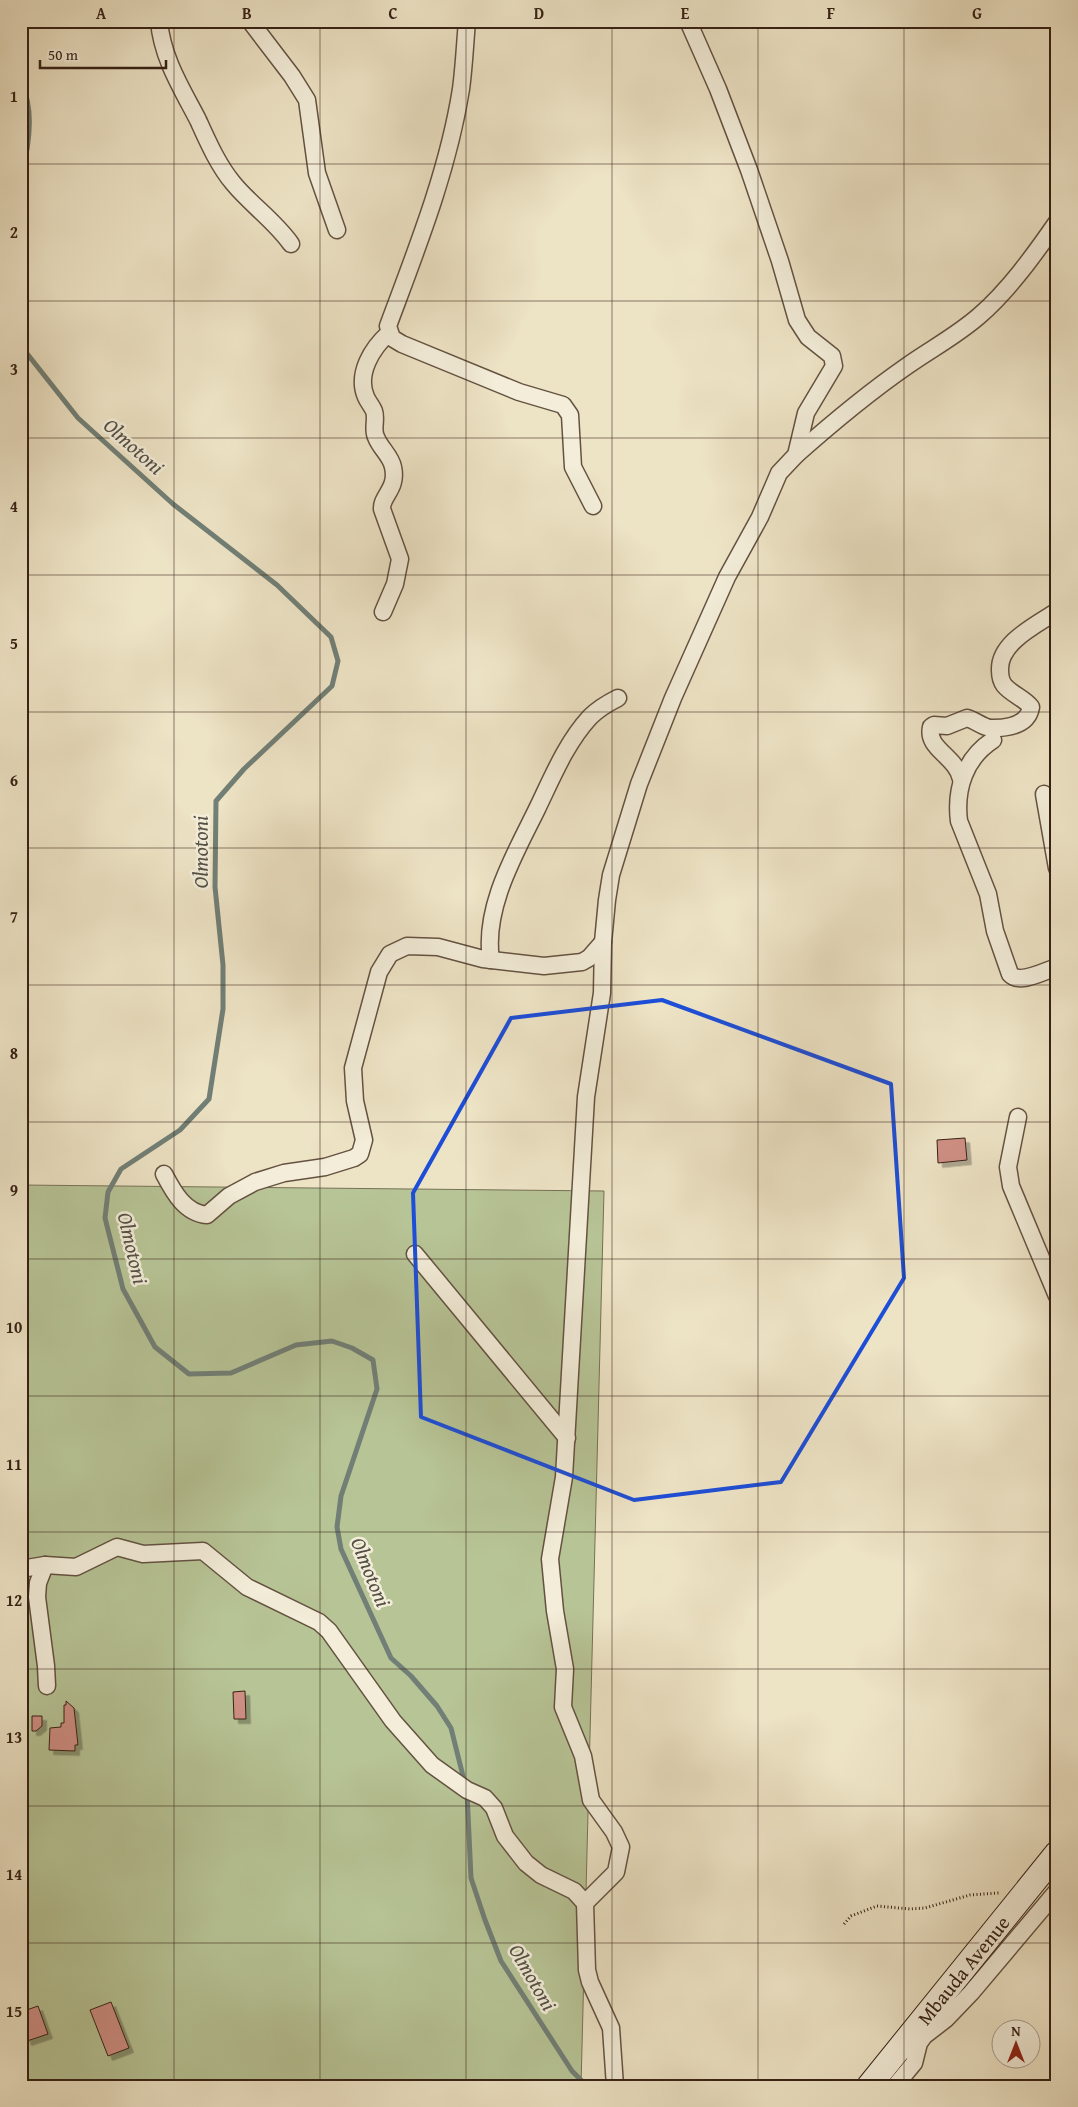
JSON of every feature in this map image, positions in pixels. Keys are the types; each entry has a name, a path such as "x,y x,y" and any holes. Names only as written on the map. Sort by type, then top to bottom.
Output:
{"street":[{"path":"159,21 168,58 182,93 222,168 247,199 283,233 291,244"},
{"path":"250,21 292,76 307,100 317,173 336,230"},
{"path":"467,21 461,89 453,129 431,209 388,326 389,333 392,338 402,344 450,364 519,392 563,405 570,414 573,466 593,506"},
{"path":"688,21 718,89 749,170 797,320 808,337 832,356 834,366 806,414 796,455"},
{"path":"585,1903 616,1872 621,1848 614,1832 591,1800 583,1756 563,1707 565,1669 555,1611 550,1559 561,1504 567,1438 586,1096 602,993 603,942 612,876 639,784 673,698 727,577 760,517 779,473 796,455 825,430 906,366 980,316 1034,255 1057,222"},
{"path":"383,612 395,584 400,559 382,509 382,504 392,488 393,467 375,436 374,414 365,396 363,376 365,367 374,349 389,333"},
{"path":"961,779 956,765 933,742 931,727 934,725 947,726 966,718 991,728 1010,728 1025,719 1031,707 1004,685 1000,672 1001,656 1006,649 1033,625 1057,611"},
{"path":"491,960 488,944 490,932 505,877 518,844 574,738 591,716 618,698"},
{"path":"993,740 979,751 967,765 961,779 958,808 959,821 988,894 995,931 1010,974 1013,978 1021,979 1057,967"},
{"path":"1044,794 1054,832 1057,868"},
{"path":"164,1174 188,1210 207,1215 229,1196 255,1182 284,1173 325,1167 354,1158 363,1148 364,1140 352,1080 354,1059 385,959 398,949 407,946 423,945 491,960 544,966 575,964 588,958 603,942"},
{"path":"1018,1117 1008,1167 1011,1186 1057,1296"},
{"path":"415,1254 567,1438"},
{"path":"21,1569 45,1565 76,1567 117,1547 143,1554 203,1551 247,1587 319,1622 329,1631 393,1721 432,1765 467,1790 485,1798 494,1808 505,1836 526,1863 541,1875 574,1891 585,1903 587,1970 590,1982 611,2028 615,2086"},
{"path":"45,1565 38,1583 36,1597 47,1686"},
{"name":"Mbauda Avenue","path":"869,2086 1057,1853"},
{"path":"895,2086 914,2063 919,2044 924,2036 946,2019 971,1993 1057,1891"}],"path":[{"path":"844,1924 851,1916 877,1906 917,1908 970,1895 1027,1891"}],"highlighted area":[{"path":"662,1000 891,1084 904,1278 781,1482 634,1500 421,1417 413,1193 511,1018"}],"green space":[{"path":"21,1185 604,1191 581,2086 21,2086"}],"building":[{"path":"965,1138 967,1160 938,1163 937,1140"},
{"path":"245,1691 246,1719 234,1719 233,1692"},
{"path":"66,1701 74,1708 78,1745 75,1745 75,1751 49,1750 50,1728 61,1727 61,1723 64,1723 64,1705 66,1705"},
{"path":"32,1716 42,1716 42,1726 36,1731 32,1731"},
{"path":"111,2002 129,2048 108,2056 90,2010"},
{"path":"38,2006 48,2034 27,2041 21,2023 21,2012"}],"waterway":[{"name":"Olmotoni","path":"21,82 28,104 29,116 28,141 21,176"},
{"name":"Olmotoni","path":"21,346 78,418 173,504 277,585 331,637 338,661 332,686 244,769 216,801 215,887 223,965 223,1009 209,1099 180,1130 121,1169 108,1192 105,1218 123,1289 155,1347 189,1374 231,1373 296,1345 332,1341 352,1348 373,1360 377,1389 341,1496 337,1527 341,1549 391,1658 411,1676 437,1706 451,1728 465,1784"},
{"name":"Olmotoni","path":"467,1792 471,1878 501,1961 572,2071 587,2086"}]}
